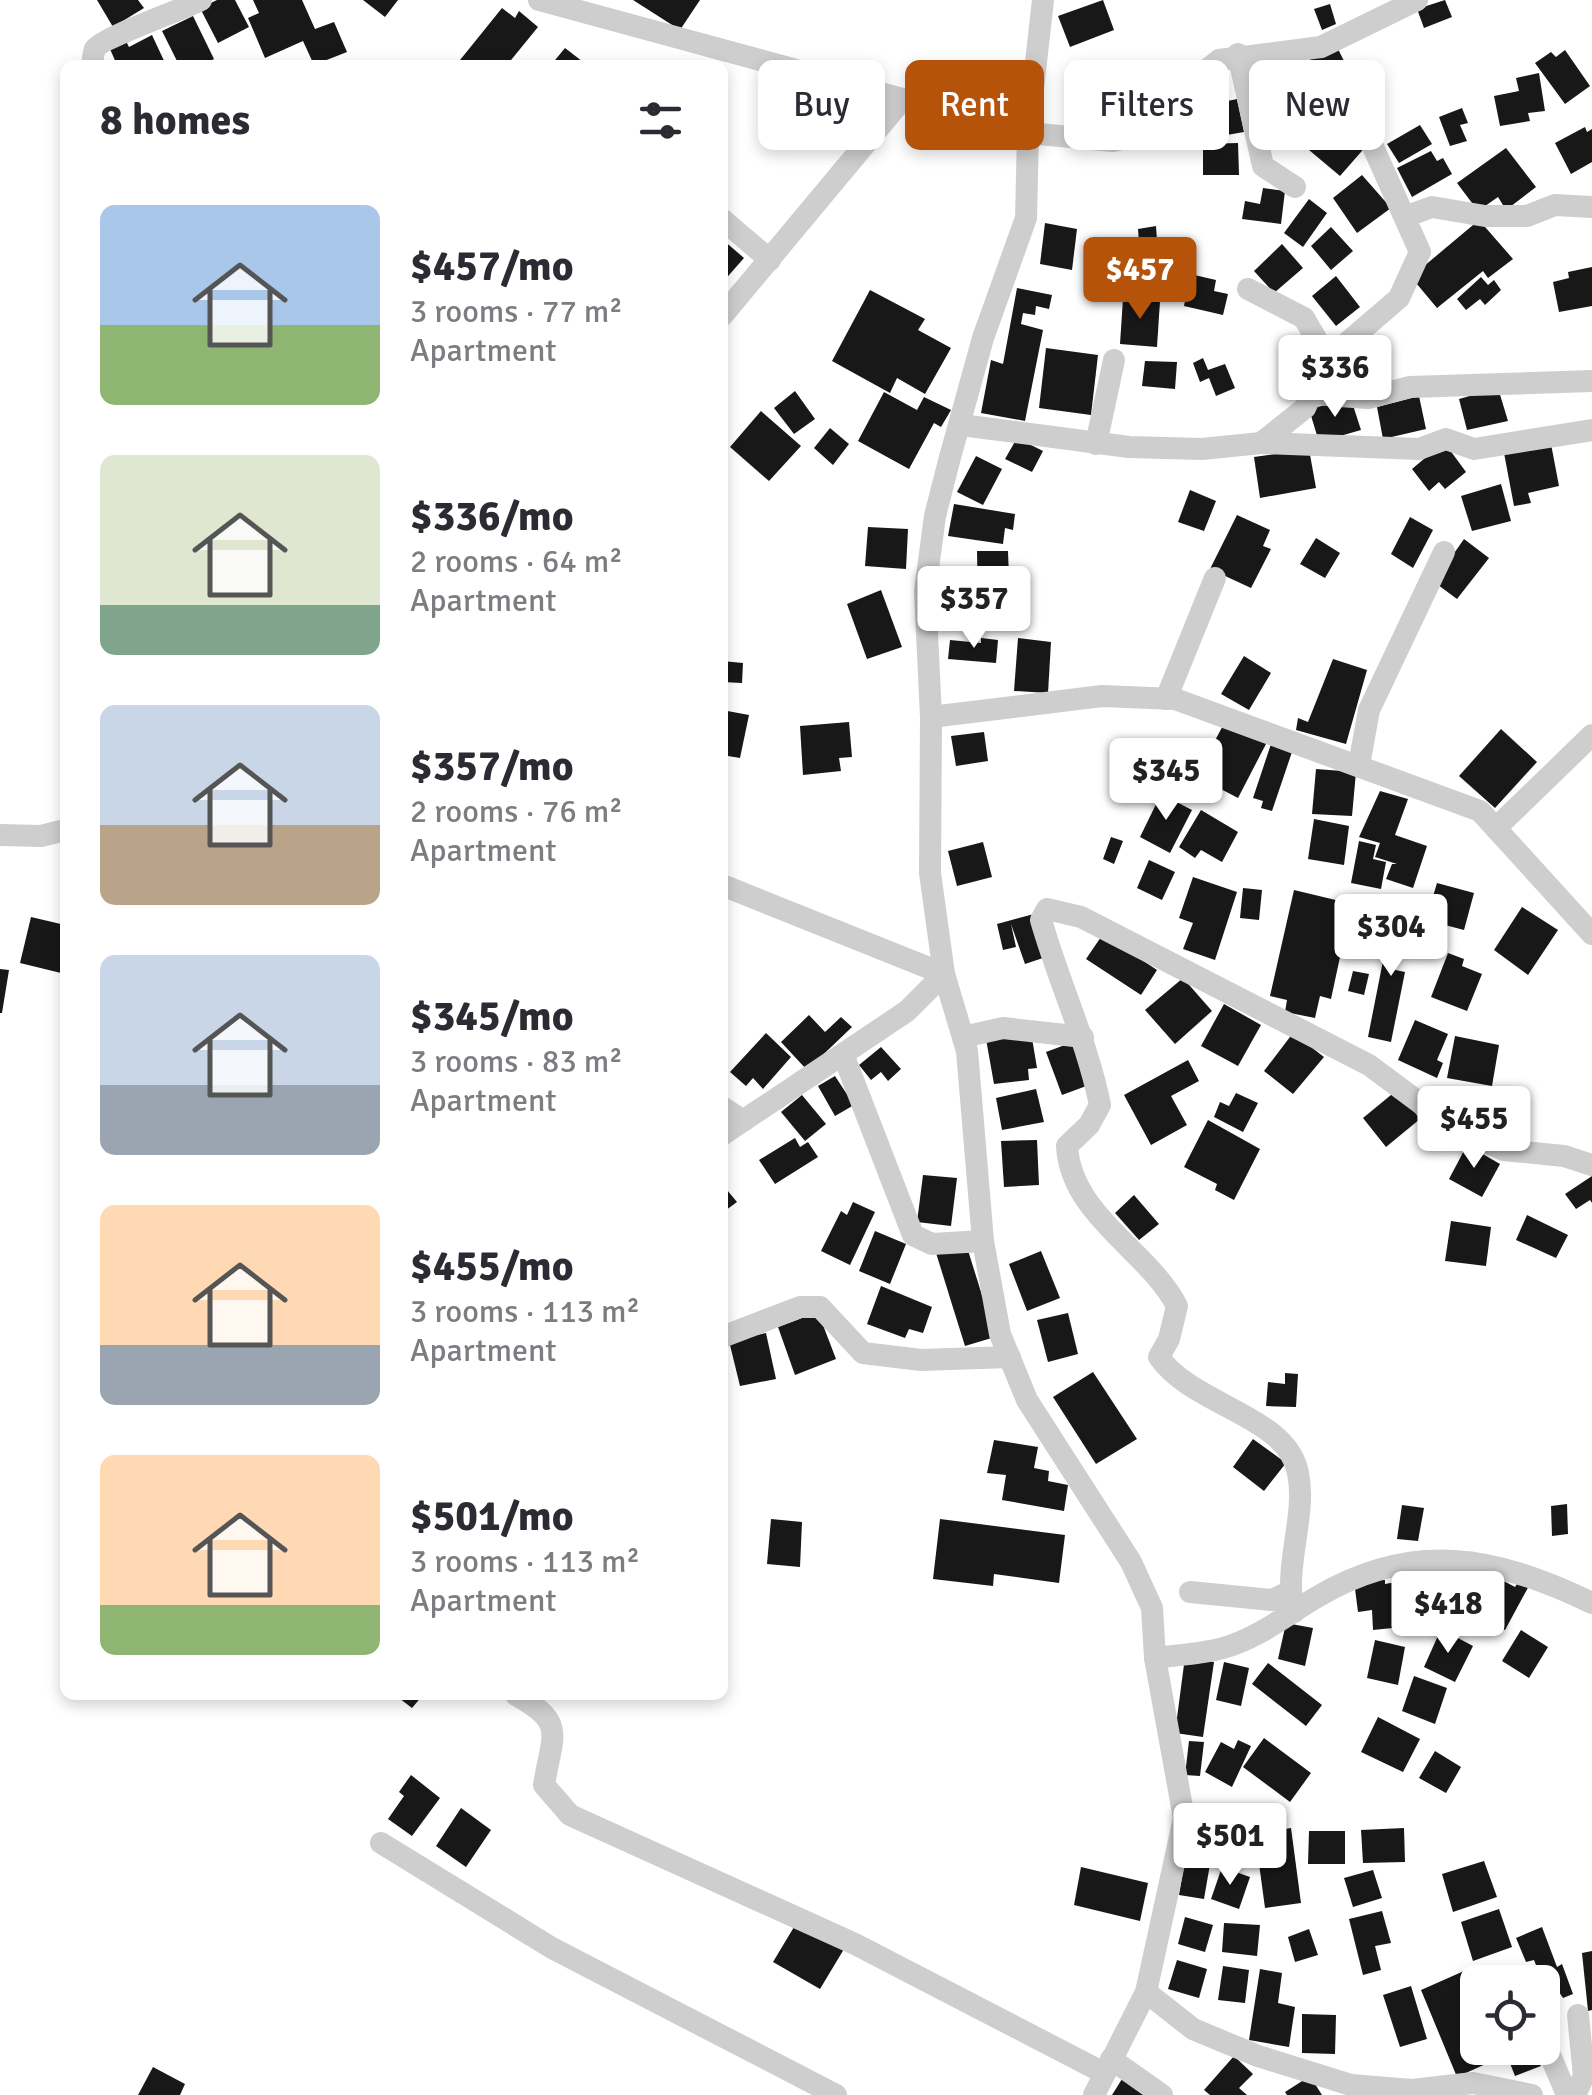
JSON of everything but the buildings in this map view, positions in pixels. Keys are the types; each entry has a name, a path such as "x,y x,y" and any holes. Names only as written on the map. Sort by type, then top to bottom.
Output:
{"street":[{"path":"93,60 96,48 108,38 168,18 201,0"},
{"path":"540,0 905,101"},
{"path":"1037,60 1044,0"},
{"path":"1044,135 1113,141 1150,133 1167,120 1198,78 1219,60 1238,54 1320,48 1417,0"},
{"path":"1261,442 1306,408 1328,360 1399,298 1420,252 1408,216 1370,140 1354,121 1314,114 1303,102 1297,51"},
{"path":"1238,54 1263,166 1295,186"},
{"path":"728,309 902,100"},
{"path":"1028,150 1026,218 983,338 935,516 925,591 931,717 930,873 944,974 963,1038 984,1242 1000,1334 1027,1400 1131,1562 1152,1608 1155,1658 1184,1818 1146,1992 1103,2076"},
{"path":"1408,216 1432,207 1527,216 1555,205 1592,207"},
{"path":"728,224 770,260"},
{"path":"1248,289 1304,318 1328,360"},
{"path":"1096,444 1114,360"},
{"path":"1312,394 1368,398 1410,388 1592,381"},
{"path":"960,425 1096,444 1202,449 1261,442 1419,449 1446,439 1474,449 1592,430"},
{"path":"1359,765 1369,710 1444,552"},
{"path":"1166,699 1215,578"},
{"path":"931,717 1102,696 1166,699 1446,795 1480,811 1592,934"},
{"path":"1497,826 1592,735"},
{"path":"0,835 60,830"},
{"path":"728,887 944,974"},
{"path":"1292,1602 1299,1475 1290,1448 1270,1430 1173,1378 1159,1358 1177,1306 1167,1287 1102,1222 1068,1164 1067,1146 1089,1125 1100,1106 1083,1037 1058,978 1041,920 1047,910 1082,917 1370,1066 1444,1120 1503,1150 1564,1156 1592,1165"},
{"path":"728,1131 907,1011 944,974"},
{"path":"963,1038 1003,1028 1083,1037"},
{"path":"843,1054 914,1235 932,1244 984,1242"},
{"path":"728,1111 743,1122"},
{"path":"728,1336 800,1308 820,1308 863,1353 921,1360 1010,1357"},
{"path":"1155,1658 1223,1648 1292,1602 1415,1559 1504,1568 1592,1603"},
{"path":"1190,1592 1292,1602"},
{"path":"549,1703 553,1725 544,1786 570,1815 855,1944 1103,2076 1162,2095"},
{"path":"381,1842 552,1948 836,2095"},
{"path":"1146,1992 1194,2029 1258,2056 1351,2085 1412,2090 1474,2083 1532,2095"},
{"path":"1556,2065 1571,2095 1584,2076 1578,2015"}]}
